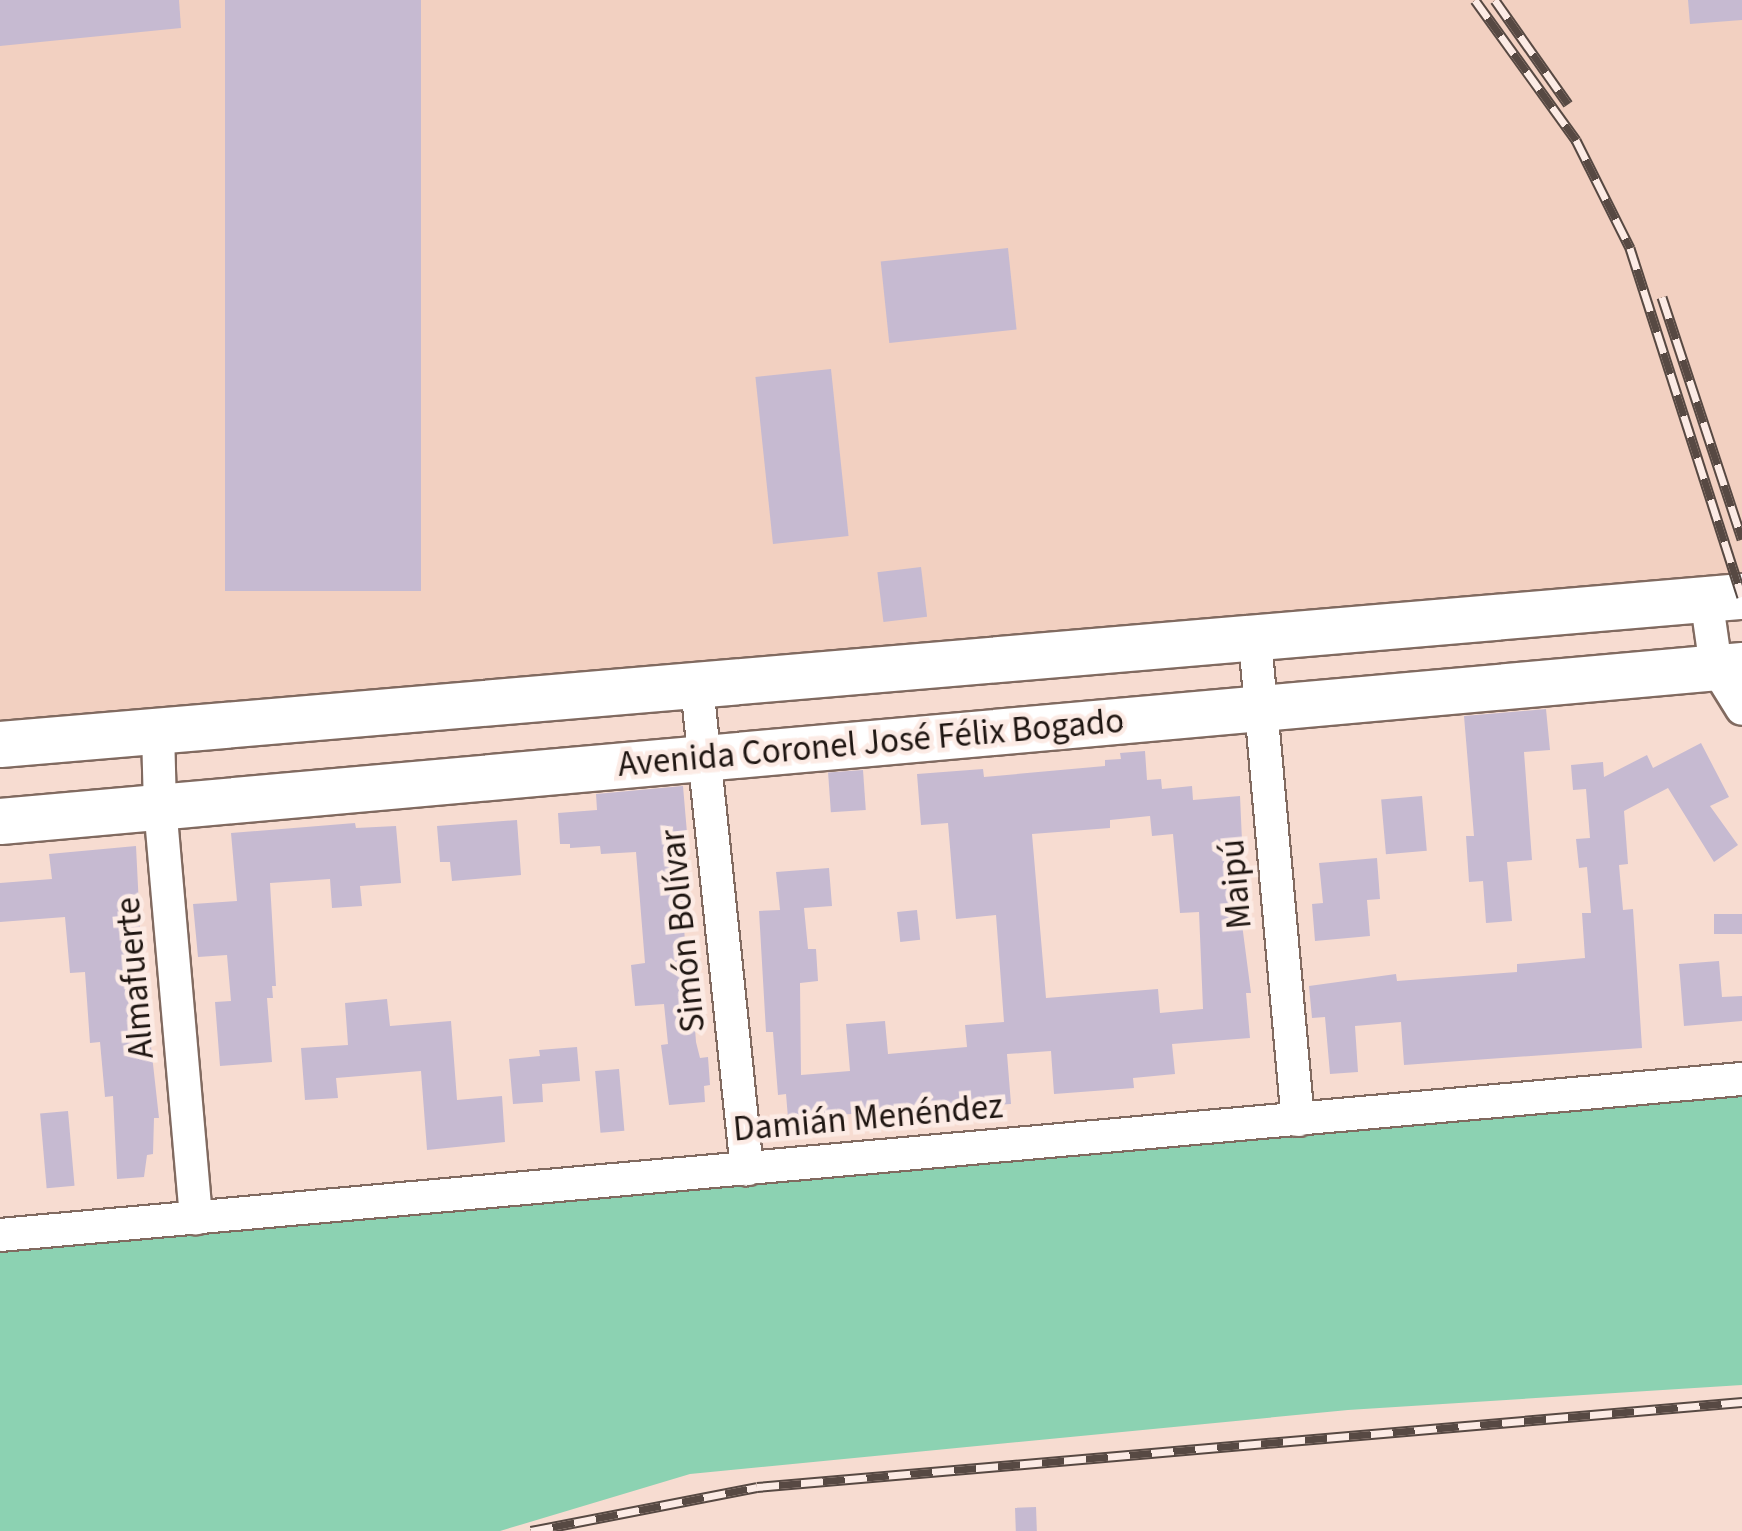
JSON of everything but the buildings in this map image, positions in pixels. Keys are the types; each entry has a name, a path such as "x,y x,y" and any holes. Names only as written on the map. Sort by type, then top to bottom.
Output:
{"main road":[{"name":"Avenida Coronel José Félix Bogado","path":"0,744 1255,640 1724,596"},
{"name":"Avenida Coronel José Félix Bogado","path":"0,820 1729,666"}],"street":[{"path":"1724,596 1729,666 1742,708"},
{"name":"Maipú","path":"1255,640 1298,1120"},
{"name":"Simón Bolívar","path":"697,686 747,1169"},
{"name":"Almafuerte","path":"158,731 160,806 196,1218"},
{"name":"Damián Menéndez","path":"0,1235 1742,1079"}],"shaded area":[{"path":"0,0 1742,0 1742,596 0,744"}],"green space":[{"path":"1742,1093 1742,1385 1348,1410 690,1474 500,1531 0,1531 0,1247"}],"railway":[{"path":"1475,0 1576,140 1630,248 1742,596"},
{"path":"1495,0 1568,104"},
{"path":"1662,297 1742,539"},
{"path":"531,1531 757,1487 1742,1402"}]}
